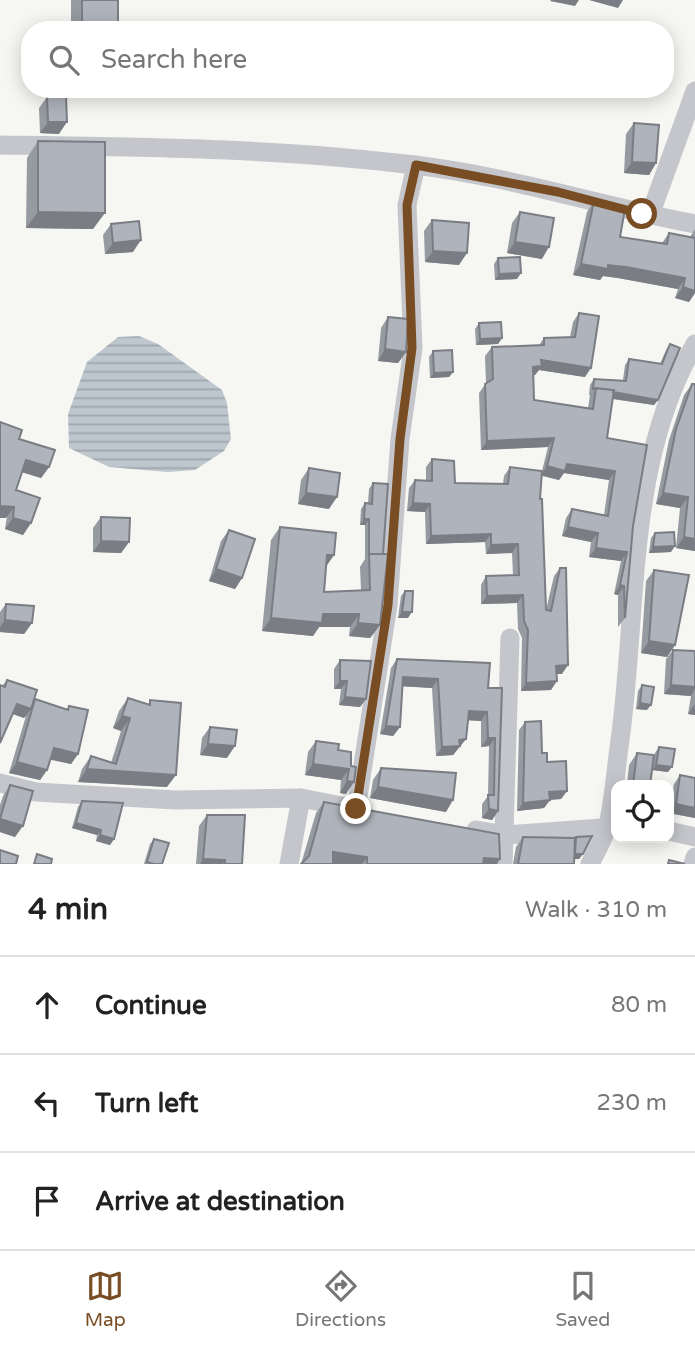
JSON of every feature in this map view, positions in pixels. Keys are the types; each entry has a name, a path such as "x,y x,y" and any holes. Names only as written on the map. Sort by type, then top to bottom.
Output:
{"street":[{"path":"650,215 695,91"},
{"path":"0,145 236,150 416,165 558,192 695,224"},
{"path":"0,783 36,792 176,800 301,798 363,810 388,605 400,439 412,348 407,205 416,165"},
{"path":"617,780 640,536 651,457 675,377 695,344"},
{"path":"503,864 506,835 510,638"},
{"path":"289,864 301,798"},
{"path":"451,828 506,835 611,827"},
{"path":"590,864 611,829"},
{"path":"674,832 695,837"},
{"path":"693,864 695,857"}],"shaded area":[{"path":"139,336 158,344 222,390 227,403 231,439 224,451 195,470 168,472 109,467 69,448 68,414 87,362 118,337"}],"building":[{"path":"82,0 118,0 118,21 82,21"},
{"path":"47,98 66,98 67,122 48,122"},
{"path":"634,123 659,125 656,163 632,162"},
{"path":"38,141 105,142 105,213 38,212"},
{"path":"594,201 625,209 620,237 667,244 669,233 695,238 695,291 683,287 685,278 626,267 608,265 608,269 581,264"},
{"path":"520,212 554,218 549,247 515,242"},
{"path":"432,220 469,223 467,253 433,251"},
{"path":"139,221 141,240 113,243 111,224"},
{"path":"520,257 521,273 499,274 498,258"},
{"path":"579,313 599,316 591,368 541,360 542,366 533,367 534,400 593,409 596,388 614,390 607,438 647,445 633,526 625,618 624,586 620,585 627,552 596,548 598,533 568,527 572,509 608,516 615,471 567,464 565,471 547,466 554,438 487,441 485,384 493,379 492,347 544,345 544,338 575,337"},
{"path":"388,317 408,319 406,352 385,349"},
{"path":"501,322 502,338 480,339 479,323"},
{"path":"670,344 680,348 658,400 613,392 614,390 593,389 594,379 626,381 629,359 662,364"},
{"path":"452,350 453,372 434,373 433,351"},
{"path":"692,384 695,384 695,539 684,537 688,497 663,493 676,429"},
{"path":"0,422 22,430 19,439 55,450 49,467 26,460 16,490 40,498 31,523 13,518 14,507 0,506"},
{"path":"432,459 454,461 455,483 508,484 510,467 542,471 540,499 546,610 551,611 560,568 566,568 568,665 556,666 557,681 526,683 528,630 524,621 523,595 487,596 486,576 519,575 518,544 491,545 491,534 431,536 430,504 413,503 415,480 432,481"},
{"path":"309,468 340,473 337,497 306,493"},
{"path":"373,483 388,484 383,554 369,554 369,519 364,519 365,503 372,504"},
{"path":"101,517 130,518 129,542 101,541"},
{"path":"280,527 336,533 334,555 327,555 324,592 370,590 369,554 388,554 380,625 358,623 359,614 323,614 322,623 271,618"},
{"path":"229,530 255,539 242,578 216,569"},
{"path":"674,532 675,546 653,547 655,533"},
{"path":"654,570 689,575 675,645 649,641"},
{"path":"405,591 413,591 412,612 402,612"},
{"path":"6,604 34,606 32,623 5,620"},
{"path":"673,650 695,651 695,687 671,685"},
{"path":"397,659 490,663 488,688 502,688 498,811 489,809 488,795 494,795 495,738 488,738 487,712 469,711 466,739 459,740 460,746 442,747 438,679 403,677 400,727 386,726"},
{"path":"340,660 371,661 366,699 345,697 347,681 340,681"},
{"path":"7,680 37,690 31,709 17,704 0,743 0,685 5,687"},
{"path":"642,685 654,687 651,705 640,703"},
{"path":"128,698 150,705 150,700 181,703 176,775 87,769 91,756 116,764 130,718 122,716"},
{"path":"35,699 68,710 69,706 88,710 78,754 54,748 47,770 17,762"},
{"path":"541,721 542,753 547,753 547,762 566,761 567,791 549,792 550,800 523,803 525,722"},
{"path":"210,727 237,730 235,746 208,744"},
{"path":"316,741 339,744 338,750 351,752 351,766 356,767 354,782 347,781 349,769 313,764"},
{"path":"659,747 675,749 672,767 656,765"},
{"path":"637,753 654,755 651,780 634,780"},
{"path":"381,768 456,773 453,800 378,787"},
{"path":"680,775 695,778 695,808 676,804"},
{"path":"10,785 33,791 23,826 0,819"},
{"path":"82,801 123,803 114,839 100,835 101,830 76,823"},
{"path":"324,802 499,834 500,859 484,858 483,864 367,864 367,857 333,852 333,864 301,864 309,856"},
{"path":"207,815 245,815 242,864 225,864 225,860 203,859"},
{"path":"592,836 583,854 575,854 576,837"},
{"path":"523,837 575,838 574,864 518,864"},
{"path":"154,839 169,843 162,864 147,862"},
{"path":"0,850 18,856 16,864 0,864"},
{"path":"37,854 52,859 51,864 34,864"},
{"path":"669,860 685,864 668,864"}],"route":[{"path":"356,809 388,605 400,439 412,348 407,205 416,165 558,192 642,214"}]}
